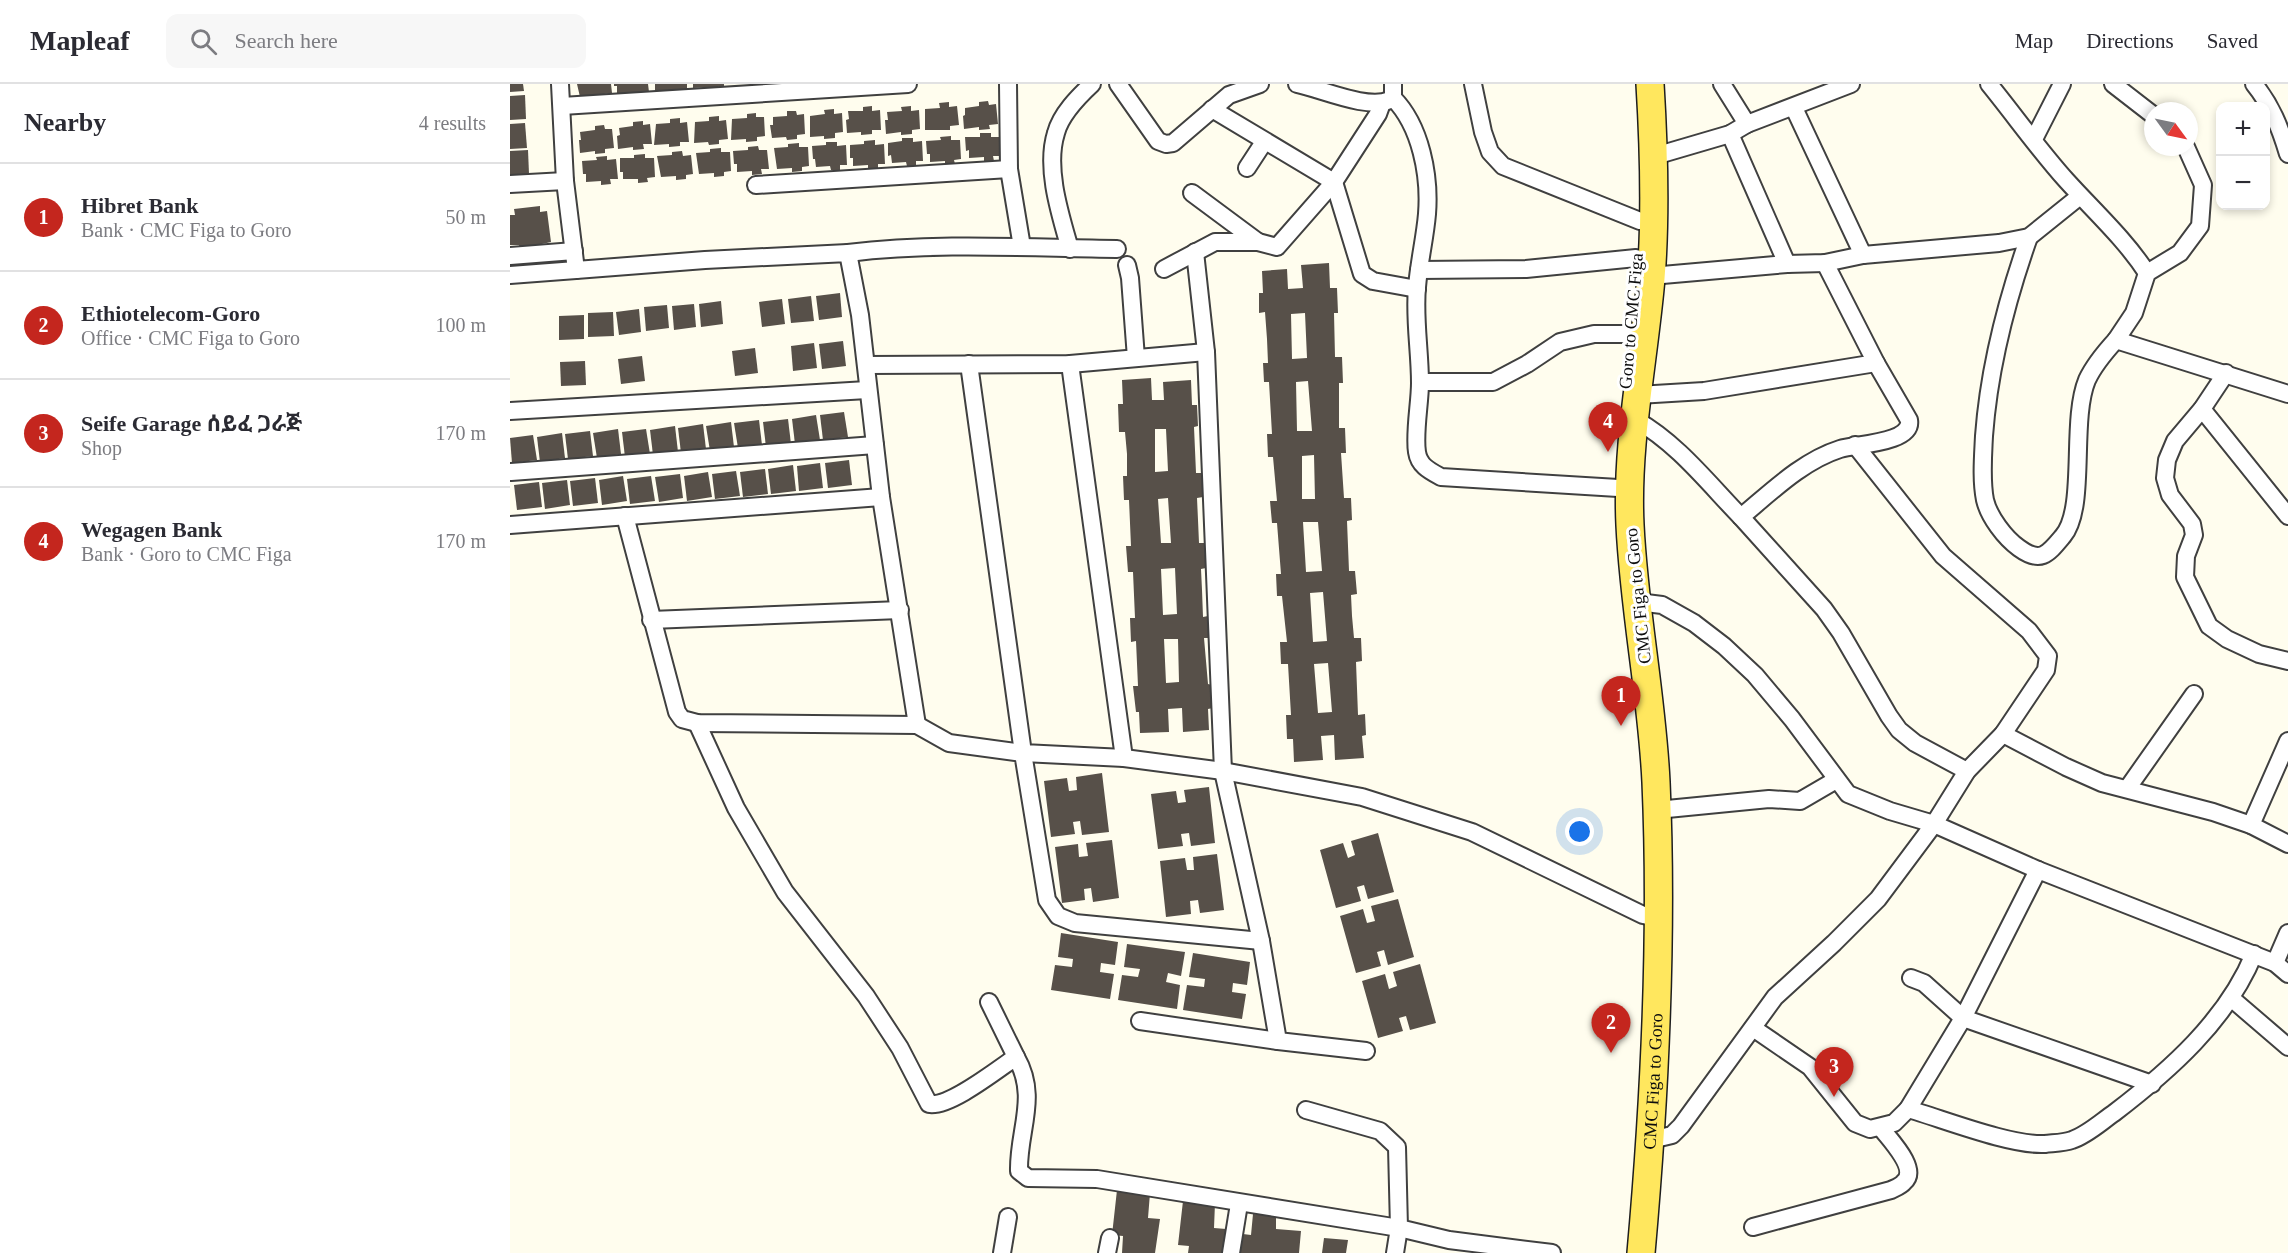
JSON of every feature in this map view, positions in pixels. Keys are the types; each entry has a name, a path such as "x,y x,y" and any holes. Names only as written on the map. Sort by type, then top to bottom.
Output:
{"main road":[{"name":"Goro to CMC Figa","path":"1639,84 1642,153 1640,221 1644,267 1630,334 1618,488 1621,558 1642,767 1646,905 1650,917"},
{"name":"CMC Figa to Goro","path":"1641,1253 1651,1140 1658,969 1650,917 1657,810 1646,673 1630,524 1631,469 1637,408 1644,267 1655,156 1650,84"},
{"path":"1629,1253 1650,917"}],"street":[{"path":"560,84 565,181 576,270"},
{"path":"562,106 908,84"},
{"path":"1008,84 1009,169 1022,247"},
{"path":"1070,249 1057,202 1054,179 1053,156 1056,133 1069,109 1092,84"},
{"path":"1118,84 1158,141 1166,144 1173,143 1229,95 1260,84"},
{"path":"1297,84 1363,101 1389,95"},
{"path":"1473,84 1483,132 1490,152 1503,166 1640,221"},
{"path":"1722,84 1747,124"},
{"path":"1655,156 1730,134 1747,124 1794,108 1851,84"},
{"path":"1989,84 2034,139 2045,157 2131,249 2147,273"},
{"path":"2034,139 2062,84"},
{"path":"2114,84 2144,108"},
{"path":"2254,84 2268,101 2280,125 2288,153"},
{"path":"1164,269 1215,242 1258,242 1278,247 1334,182 1389,95"},
{"path":"1389,95 1405,109 1421,154 1426,181 1427,213 1417,289 1420,382 1417,453 1425,469 1442,477 1618,488"},
{"path":"1794,108 1863,255"},
{"path":"1212,109 1334,182 1362,274 1373,281 1417,289"},
{"path":"1730,134 1787,264"},
{"path":"1247,168 1264,142"},
{"path":"2029,237 2011,287 1987,394 1983,484 1986,502 1993,518 2012,543 2030,556 2040,557 2049,552 2066,533 2073,517 2080,409 2086,381 2134,312 2147,273 2180,253 2200,226 2203,185 2190,156"},
{"path":"756,185 1009,169"},
{"path":"510,184 565,181"},
{"path":"1192,193 1258,242"},
{"path":"1419,270 1825,263 1863,255 1999,243 2029,237 2080,196"},
{"path":"510,275 705,260 848,253 878,249 1022,247 1117,249"},
{"path":"510,256 574,251"},
{"path":"1195,252 1206,352 1223,771 1261,941 1278,1041"},
{"path":"848,253 860,315 881,497 917,725"},
{"path":"1741,517 1792,476 1836,450 1894,438 1902,435 1910,426 1909,420 1876,363 1825,263"},
{"path":"1127,265 1136,358"},
{"path":"1420,382 1493,382 1527,364 1560,342 1594,334 1630,334"},
{"path":"2116,340 2288,394"},
{"path":"867,365 1070,364 1206,352"},
{"path":"1876,363 1704,390 1637,408 1662,437 1741,517 1824,609 1841,633 1899,730 1924,749 1967,771"},
{"path":"969,364 1023,753 1047,900 1058,916 1075,923 1261,941"},
{"path":"1070,364 1124,758"},
{"path":"2226,373 2202,409 2175,441 2167,460 2165,478 2170,495 2192,524 2194,535 2186,556 2185,577 2209,626 2227,639 2259,654 2288,661"},
{"path":"510,411 867,390"},
{"path":"2202,409 2288,516"},
{"path":"512,472 875,445"},
{"path":"1651,1140 1672,1135 1681,1126 1723,1065 1775,997 1878,899 1934,824 1967,771 2003,734 2046,670 2048,656 2029,632 1942,556 1855,445"},
{"path":"510,525 881,497"},
{"path":"625,516 651,620 681,719 697,723 917,725 949,743 1023,753 1124,758 1223,771 1362,797 1472,832 1650,917"},
{"path":"1638,602 1662,605 1694,623 1724,646 1755,675 1792,718 1848,794 1862,801 1934,824 2038,870 2254,954 2282,969 2288,933"},
{"path":"651,620 900,610"},
{"path":"2127,789 2194,694"},
{"path":"697,723 736,808 784,892 871,1005 900,1048 929,1104 936,1105 952,1098 1017,1057"},
{"path":"2003,734 2102,783 2213,812 2251,825 2288,844"},
{"path":"2251,825 2288,741"},
{"path":"1657,810 1769,799 1800,801 1836,780"},
{"path":"1753,1028 1810,1067 1855,1123 1870,1129 1894,1123 1908,1108 1963,1018 2038,870"},
{"path":"1908,1108 2012,1140 2042,1144 2073,1140 2152,1084 2202,1034 2245,977 2254,954"},
{"path":"1911,978 1924,983 1963,1018 2152,1084"},
{"path":"2231,998 2288,1047"},
{"path":"989,1002 1017,1057 1027,1083 1028,1096 1019,1171 1028,1178 1097,1179 1239,1204 1399,1228 1449,1246 1552,1253"},
{"path":"1140,1022 1366,1051"},
{"path":"1306,1110 1380,1131 1397,1147 1399,1228 1395,1253"},
{"path":"1753,1227 1891,1190 1904,1182 1908,1176 1908,1165 1881,1128"},
{"path":"1231,1253 1239,1204"},
{"path":"1002,1253 1008,1217"}],"building":[{"path":"510,84 523,84 524,91 510,92"},
{"path":"577,84 611,84 612,93 604,94 605,99 595,100 595,95 580,97"},
{"path":"614,84 648,84 649,92 642,92 642,97 632,93 617,94 617,86"},
{"path":"655,84 687,84 687,89 680,90 680,94 655,92"},
{"path":"693,84 724,84 724,86 718,86 718,91 708,91 708,87 693,88"},
{"path":"525,95 526,119 510,120 510,96"},
{"path":"988,101 989,105 996,104 998,124 989,125 990,129 979,130 979,127 964,129 965,108 979,106 979,102"},
{"path":"949,102 949,107 957,106 959,125 950,126 950,130 925,130 925,109 940,108 939,103"},
{"path":"872,106 872,111 880,110 881,130 872,130 872,134 861,135 861,132 847,133 848,111 863,111 863,107"},
{"path":"911,106 911,111 919,110 920,129 912,130 912,134 901,135 901,132 886,134 887,112 902,111 901,107"},
{"path":"834,109 834,114 842,113 843,132 835,133 835,138 810,137 810,116 825,114 824,110"},
{"path":"787,111 796,111 797,115 804,114 805,134 797,135 797,139 772,138 770,125 773,125 773,117 787,116"},
{"path":"756,113 756,117 764,117 765,136 757,137 757,141 731,140 732,119 747,118 747,114"},
{"path":"719,116 719,121 726,120 728,139 719,140 719,144 694,143 695,122 709,121 709,117"},
{"path":"680,118 680,123 687,122 689,142 680,142 680,146 669,147 669,144 654,145 656,124 670,123 670,119"},
{"path":"643,121 643,125 650,124 652,144 643,144 644,149 633,150 633,147 618,149 619,128 633,126 633,122"},
{"path":"525,123 527,148 510,149 510,124"},
{"path":"604,125 605,129 612,129 614,148 605,149 605,153 595,154 595,151 580,153 580,132 595,130 595,126"},
{"path":"980,133 991,133 991,137 1000,137 1001,156 993,156 994,161 984,161 984,157 969,158 965,137 980,137"},
{"path":"951,136 951,140 960,140 961,159 954,160 955,164 945,165 945,161 930,162 926,141 941,140 940,137"},
{"path":"902,138 913,138 913,142 922,141 923,161 916,161 916,166 907,166 906,162 892,163 891,155 888,156 888,143 902,141"},
{"path":"875,140 875,145 884,144 885,164 878,164 878,169 868,169 868,165 853,166 853,158 850,158 850,145"},
{"path":"826,142 837,142 837,146 846,145 847,165 840,165 840,170 831,170 830,166 816,167 812,146 826,145"},
{"path":"799,143 799,147 808,147 809,166 802,167 802,171 792,172 792,168 777,169 774,148"},
{"path":"758,146 759,150 767,150 769,169 761,169 762,174 752,175 752,171 737,172 733,151 748,150 748,147"},
{"path":"721,148 721,152 730,152 731,171 724,172 724,176 714,177 714,173 699,174 696,153"},
{"path":"528,150 529,174 510,176 510,151"},
{"path":"682,151 683,156 691,155 693,174 686,175 686,179 676,180 676,176 661,177 657,156 672,155 672,152"},
{"path":"645,154 645,158 654,158 655,177 647,178 648,182 638,183 638,179 623,179 623,172 620,172 620,158 634,158 634,155"},
{"path":"607,156 607,160 616,159 618,179 610,179 611,184 601,185 601,181 586,182 582,161 597,160 596,157"},
{"path":"540,206 540,212 547,211 551,242 542,244 542,247 520,251 519,245 510,245 510,215 515,215 514,209"},
{"path":"1329,263 1330,288 1337,288 1338,313 1334,313 1335,357 1342,357 1343,383 1339,383 1339,428 1345,428 1346,453 1341,453 1344,498 1351,498 1352,520 1347,521 1349,571 1355,571 1357,594 1351,595 1354,638 1361,638 1362,661 1356,662 1358,715 1365,714 1366,735 1362,736 1364,758 1335,760 1334,735 1321,736 1323,760 1294,762 1293,739 1287,739 1286,715 1291,715 1288,664 1281,664 1280,642 1287,642 1282,596 1277,596 1276,574 1281,574 1277,523 1272,523 1270,501 1277,501 1273,457 1268,457 1267,434 1272,434 1269,382 1264,382 1263,363 1268,363 1267,339 1265,312 1259,313 1259,293 1263,293 1262,271 1287,269 1288,289 1303,288 1301,265","holes":["1305,313 1307,358 1292,359 1291,314","1308,381 1312,431 1297,431 1296,382","1314,455 1315,499 1302,499 1302,456","1303,522 1318,522 1322,571 1306,572","1323,592 1327,641 1313,642 1310,593","1328,663 1332,712 1318,713 1314,664"]},
{"path":"840,293 842,317 819,320 816,296"},
{"path":"811,296 814,321 791,323 788,299"},
{"path":"782,299 785,324 762,327 759,302"},
{"path":"721,301 723,324 701,327 699,304"},
{"path":"694,304 696,327 674,330 672,306"},
{"path":"667,305 669,328 646,331 644,307"},
{"path":"639,309 641,332 619,335 616,312"},
{"path":"613,312 614,336 588,337 588,313"},
{"path":"584,315 584,339 559,340 559,316"},
{"path":"843,341 846,366 822,369 819,344"},
{"path":"814,343 817,368 793,371 791,346"},
{"path":"755,348 758,373 735,376 732,351"},
{"path":"642,356 645,381 621,384 618,359"},
{"path":"585,361 586,385 561,386 560,362"},
{"path":"1151,378 1152,400 1164,400 1163,382 1191,380 1192,405 1197,405 1198,426 1194,427 1196,473 1202,473 1203,497 1197,498 1199,543 1205,543 1206,568 1201,569 1203,617 1208,616 1209,638 1204,638 1208,684 1212,685 1213,708 1208,709 1209,730 1183,732 1182,708 1168,709 1169,732 1140,733 1139,712 1136,712 1133,686 1138,686 1136,641 1131,642 1130,618 1135,618 1133,572 1128,572 1126,546 1131,546 1129,500 1124,500 1123,476 1127,476 1127,454 1125,432 1119,432 1118,404 1123,404 1122,380","holes":["1155,429 1166,429 1168,471 1155,472","1168,498 1171,543 1161,543 1158,499","1175,568 1177,614 1163,615 1161,569","1164,639 1178,639 1179,682 1166,683"]},
{"path":"844,412 848,437 823,440 820,415"},
{"path":"816,415 820,440 795,444 792,419"},
{"path":"788,419 791,444 766,447 763,422"},
{"path":"759,420 762,445 738,448 734,423"},
{"path":"731,422 734,447 710,451 706,426"},
{"path":"703,424 706,449 681,453 678,428"},
{"path":"675,426 678,452 653,455 650,430"},
{"path":"618,429 621,454 597,458 593,433"},
{"path":"646,429 650,454 625,457 622,432"},
{"path":"590,431 593,456 568,459 565,434"},
{"path":"562,433 565,458 540,462 537,437"},
{"path":"533,435 537,460 512,463 510,438"},
{"path":"849,460 852,485 828,488 825,463"},
{"path":"820,463 823,488 799,491 797,466"},
{"path":"793,465 796,491 771,494 768,469"},
{"path":"765,469 768,494 743,497 740,472"},
{"path":"736,471 740,496 715,499 712,474"},
{"path":"708,472 712,497 687,501 684,476"},
{"path":"680,474 683,498 659,502 655,477"},
{"path":"623,476 627,501 602,505 599,480"},
{"path":"651,476 655,501 630,504 627,479"},
{"path":"595,478 598,503 573,506 570,481"},
{"path":"567,480 570,505 545,509 542,483"},
{"path":"539,482 542,507 517,510 514,485"},
{"path":"1102,773 1109,832 1082,835 1080,821 1073,822 1075,834 1051,837 1044,781 1067,778 1069,791 1077,790 1076,777"},
{"path":"1209,787 1215,843 1191,846 1189,833 1181,834 1183,846 1158,849 1151,794 1176,791 1178,803 1186,802 1184,790"},
{"path":"1378,833 1394,892 1368,899 1364,885 1357,887 1361,901 1336,908 1320,850 1343,843 1348,858 1355,855 1351,841"},
{"path":"1112,840 1119,898 1093,902 1091,888 1084,889 1085,900 1062,903 1055,847 1078,844 1079,857 1088,856 1086,843"},
{"path":"1217,854 1224,910 1200,913 1198,900 1190,901 1191,914 1166,917 1160,861 1185,858 1187,870 1194,870 1193,857"},
{"path":"1398,899 1414,957 1388,965 1384,950 1377,952 1381,966 1356,973 1340,916 1363,909 1367,923 1375,921 1371,906"},
{"path":"1061,933 1118,942 1115,965 1101,963 1100,972 1114,974 1110,999 1051,990 1055,965 1072,967 1073,959 1058,957"},
{"path":"1127,944 1185,952 1181,976 1168,973 1166,982 1180,985 1177,1009 1118,1000 1122,975 1138,977 1140,969 1124,967"},
{"path":"1193,953 1250,962 1247,985 1233,983 1232,992 1246,994 1242,1019 1183,1010 1187,985 1204,987 1205,979 1189,977"},
{"path":"1420,964 1436,1023 1410,1030 1406,1016 1399,1018 1403,1031 1378,1038 1362,981 1385,974 1389,989 1397,986 1393,972"},
{"path":"1117,1190 1150,1193 1148,1218 1160,1219 1155,1253 1122,1253 1123,1236 1112,1235"},
{"path":"1183,1201 1215,1203 1214,1228 1226,1229 1222,1253 1188,1253 1189,1246 1178,1245"},
{"path":"1253,1214 1276,1216 1276,1229 1301,1231 1299,1253 1240,1253 1243,1234 1251,1235"},
{"path":"1324,1238 1348,1240 1346,1253 1322,1253"}],"place":[{"name":"Wegagen Bank","path":"1608,452"},
{"name":"Hibret Bank","path":"1621,726"},
{"name":"Ethiotelecom-Goro","path":"1611,1053"},
{"name":"Seife Garage ሰይፈ ጋራጅ","path":"1834,1097"}]}
